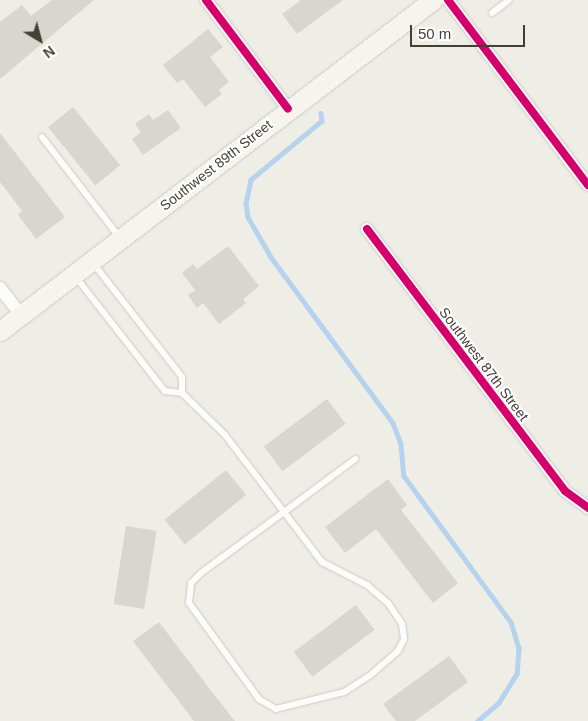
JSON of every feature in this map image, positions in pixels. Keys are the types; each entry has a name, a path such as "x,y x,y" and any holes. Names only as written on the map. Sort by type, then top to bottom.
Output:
{"main road":[{"name":"Southwest 89th Street","path":"0,331 433,0"}],"street":[{"path":"206,0 288,109"},
{"path":"448,0 588,185"},
{"name":"Southwest 87th Street","path":"367,229 564,492 588,508"},
{"path":"0,288 21,315"}],"lane":[{"path":"492,12 509,0"},
{"path":"42,137 121,239"},
{"path":"92,262 182,377 182,393"},
{"path":"74,275 165,391 182,393 225,435 284,512 322,562 368,585 388,603 402,624 404,639 398,651 344,692 276,709 259,699 189,603 188,595 191,583 201,573 284,512 354,458"}],"building":[{"path":"52,0 94,0 0,79 0,22 22,5 31,16"},
{"path":"301,0 343,0 297,34 282,14"},
{"path":"208,29 223,47 210,57 229,82 219,90 222,94 205,107 183,79 177,83 163,65"},
{"path":"73,107 120,165 95,185 48,127"},
{"path":"168,110 181,128 143,155 132,139 141,132 135,124 149,114 153,120"},
{"path":"0,133 65,217 36,239 18,215 22,211 0,182"},
{"path":"228,246 259,286 243,299 246,303 219,324 203,303 197,308 188,295 195,290 182,273 193,264 197,269"},
{"path":"327,399 346,424 283,471 264,447"},
{"path":"226,470 246,495 185,545 165,520"},
{"path":"388,479 407,505 401,510 458,583 433,603 376,529 345,553 325,527"},
{"path":"126,526 157,531 144,609 114,604"},
{"path":"356,605 375,630 312,677 294,652"},
{"path":"159,622 235,721 194,721 133,641"},
{"path":"449,656 468,682 415,721 396,721 383,704"}],"waterway":[{"path":"321,113 322,121 251,180 246,203 248,217 271,257 393,423 401,444 404,476 511,622 519,648 517,674 499,703 478,721"}],"cycle path":[{"path":"206,0 288,109"},
{"path":"448,0 588,185"},
{"path":"367,229 565,491 588,508"}]}
